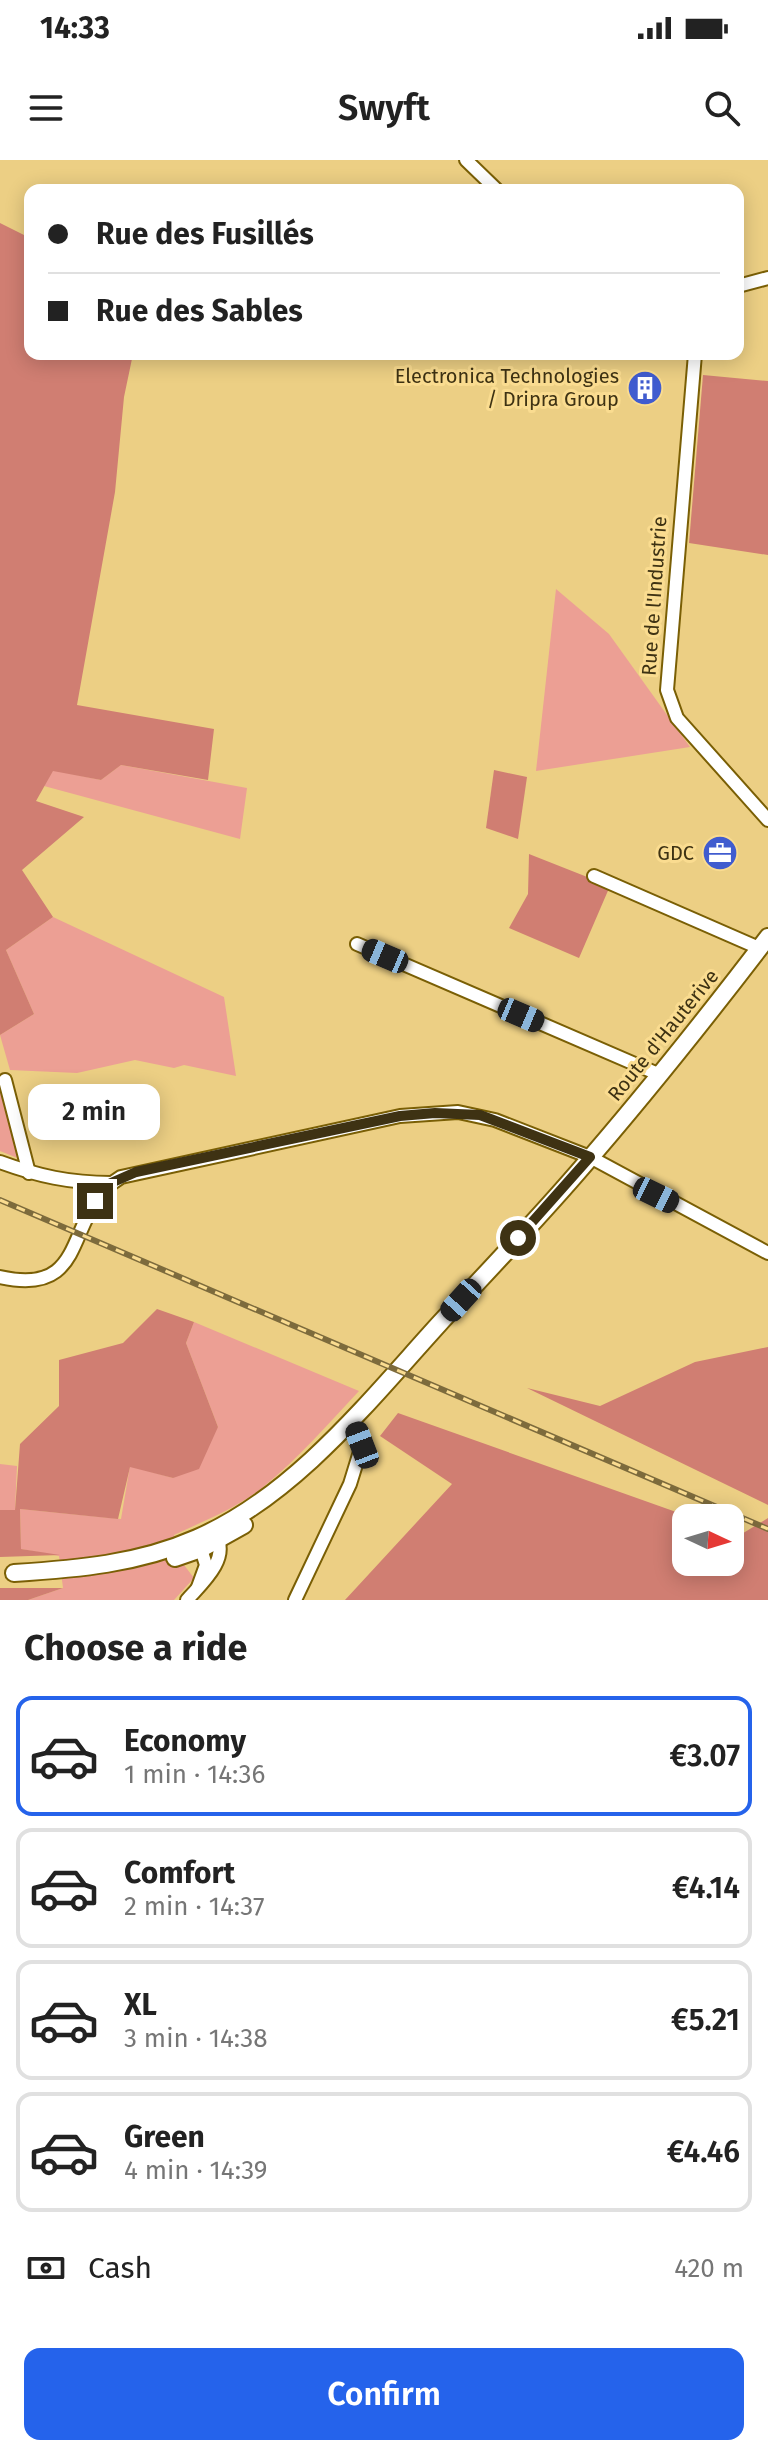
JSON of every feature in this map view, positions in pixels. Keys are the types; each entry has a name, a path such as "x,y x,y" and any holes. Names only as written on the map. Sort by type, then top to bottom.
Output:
{"main road":[{"name":"Route d'Hauterive","path":"350,1420 578,1172 766,940"},
{"path":"208,1540 264,1500 350,1420"},
{"path":"7,1572 90,1568 135,1560 208,1540 268,1508 303,1476 350,1420"}],"street":[{"path":"466,160 491,184"},
{"path":"744,284 768,278"},
{"name":"Rue de l'Industrie","path":"694,360 667,690 677,718 765,815"},
{"path":"594,876 766,940"},
{"path":"357,944 658,1074"},
{"path":"5,1080 29,1173"},
{"path":"0,1277 38,1281 63,1267 95,1201 121,1177 400,1116 435,1113 480,1115 590,1157 768,1253"},
{"path":"561,1148 578,1172"},
{"path":"0,1162 29,1173 77,1183 111,1183"},
{"path":"77,1183 95,1201"},
{"path":"295,1600 354,1471 362,1445 350,1420"},
{"path":"198,1587 206,1565 208,1540"},
{"path":"187,1600 214,1569 208,1540"}],"shaded area":[{"path":"0,223 24,235 24,360 132,360 124,397 115,492 77,705 214,729 208,780 121,765 101,780 53,771 36,801 84,817 22,870 53,917 6,950 34,1014 0,1035"},
{"path":"703,375 768,381 768,555 689,543"},
{"path":"556,589 609,634 690,747 536,771"},
{"path":"121,765 247,788 240,839 44,786 53,770 101,780"},
{"path":"494,770 527,777 518,839 486,828"},
{"path":"529,854 610,886 579,958 509,928 528,894"},
{"path":"53,917 224,997 236,1076 184,1065 174,1068 135,1060 77,1073 10,1070 0,1035 34,1014 6,950"},
{"path":"0,1080 20,1159 0,1151"},
{"path":"157,1309 194,1322 186,1343 218,1427 199,1469 173,1478 130,1467 118,1519 20,1509 21,1549 60,1555 0,1557 0,1510 15,1510 20,1444 59,1406 59,1360 123,1343"},
{"path":"194,1322 359,1391 262,1488 231,1508 174,1535 184,1565 194,1578 174,1600 28,1600 63,1588 59,1556 21,1549 20,1509 121,1519 130,1466 173,1478 218,1427 186,1343"},
{"path":"768,1347 768,1505 527,1388 600,1406 695,1362"},
{"path":"398,1413 672,1511 672,1576 744,1576 744,1533 768,1518 768,1600 345,1600 452,1484 380,1436"},
{"path":"0,1464 17,1466 15,1510 0,1510"},
{"path":"0,1588 63,1588 28,1600 0,1600"}],"railway":[{"path":"0,1200 768,1529"}],"place":[{"name":"Electronica Technologies / Dripra Group","path":"645,388"},
{"name":"GDC","path":"720,853"}],"route":[{"path":"95,1201 111,1183 136,1172 400,1116 458,1112 495,1120 590,1157 518,1238"}]}
